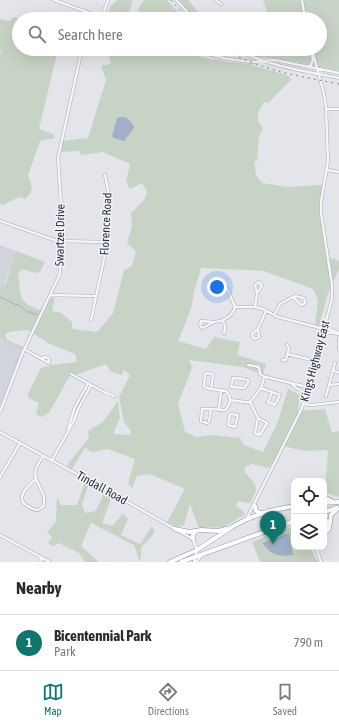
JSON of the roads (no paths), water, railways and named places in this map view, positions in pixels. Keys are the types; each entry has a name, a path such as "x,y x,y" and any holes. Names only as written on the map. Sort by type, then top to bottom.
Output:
{"highway":[{"path":"327,499 333,502"},
{"path":"327,503 339,502"},
{"path":"255,506 256,511 261,513"},
{"path":"170,562 197,550 247,519 261,513 291,507"},
{"path":"327,511 338,508"},
{"path":"327,531 329,529 331,516 338,508"},
{"path":"181,562 291,522"},
{"path":"174,529 186,532 196,530 218,531 232,527"},
{"path":"193,539 193,534 196,530"}],"street":[{"path":"54,0 64,2 88,12"},
{"path":"104,12 108,0"},
{"path":"176,0 187,12"},
{"path":"215,0 221,4"},
{"path":"302,0 304,12"},
{"name":"Swartzel Drive","path":"0,412 24,349 60,274 62,211 58,158 80,56"},
{"path":"216,56 244,62 275,60 339,73"},
{"path":"252,56 288,68 339,78"},
{"path":"308,66 313,62 312,56"},
{"name":"Kings Highway East","path":"247,519 255,506 304,404 332,299 321,213 321,202 328,156 326,109 324,94 313,56"},
{"path":"326,109 339,109"},
{"path":"327,170 339,172"},
{"name":"Florence Road","path":"91,320 107,245 107,210 109,195 106,175"},
{"path":"0,221 61,241 106,242"},
{"path":"214,322 204,328 200,326 200,322 202,321 214,322 223,320 231,315 235,307 228,290 225,286 219,283 214,285 216,289 228,290"},
{"path":"255,307 257,293"},
{"path":"50,295 96,296"},
{"path":"274,315 280,304 293,297 298,296 303,298 305,302 301,305 293,297"},
{"path":"235,307 255,307 274,315 324,330 326,328 339,334"},
{"path":"258,329 266,311"},
{"path":"223,320 226,327 224,334"},
{"path":"339,338 339,350"},
{"path":"282,360 286,360 289,348 287,345"},
{"path":"24,349 42,359"},
{"path":"287,354 316,361"},
{"path":"326,396 335,363"},
{"path":"248,365 259,367 260,374 265,377 308,387"},
{"path":"333,370 339,373"},
{"path":"211,389 213,374 207,373 205,388 211,389 221,390 228,393"},
{"path":"71,374 114,396"},
{"path":"250,402 261,388 265,377"},
{"path":"211,409 208,422 201,422 202,409 211,409 219,410 226,409 229,406 230,400 228,393 233,378 248,380 244,388 231,387"},
{"path":"290,383 306,394"},
{"path":"52,460 68,430 80,400 89,384"},
{"path":"329,385 339,384"},
{"path":"261,388 272,392 280,395 275,405 268,401 272,392"},
{"path":"219,410 221,390"},
{"path":"230,400 250,402"},
{"path":"250,402 258,418 267,423 260,435 255,433 258,418"},
{"path":"304,404 311,405 339,402"},
{"path":"226,409 230,414 238,415 235,427 228,425 230,414"},
{"name":"Tindall Road","path":"0,432 193,539"},
{"path":"0,477 20,443"},
{"path":"36,479 24,491 22,498 23,502 27,506 38,510 42,509 44,506 45,499 35,474 43,456"},
{"path":"0,535 50,562"},
{"path":"193,539 197,550 195,562"},
{"path":"317,550 321,562"},
{"path":"195,562 203,553"},
{"path":"40,557 40,562"}],"water":[{"path":"117,118 127,118 134,126 124,141 112,136"},
{"path":"289,533 293,555 283,556 272,553 262,543"}],"waterway":[{"path":"0,297 16,305 18,304 27,312 37,314"}],"railway":[{"path":"171,0 181,12"},
{"path":"237,56 265,67 294,75 339,84"}],"place":[{"name":"Bicentennial Park","path":"273,544"}]}
